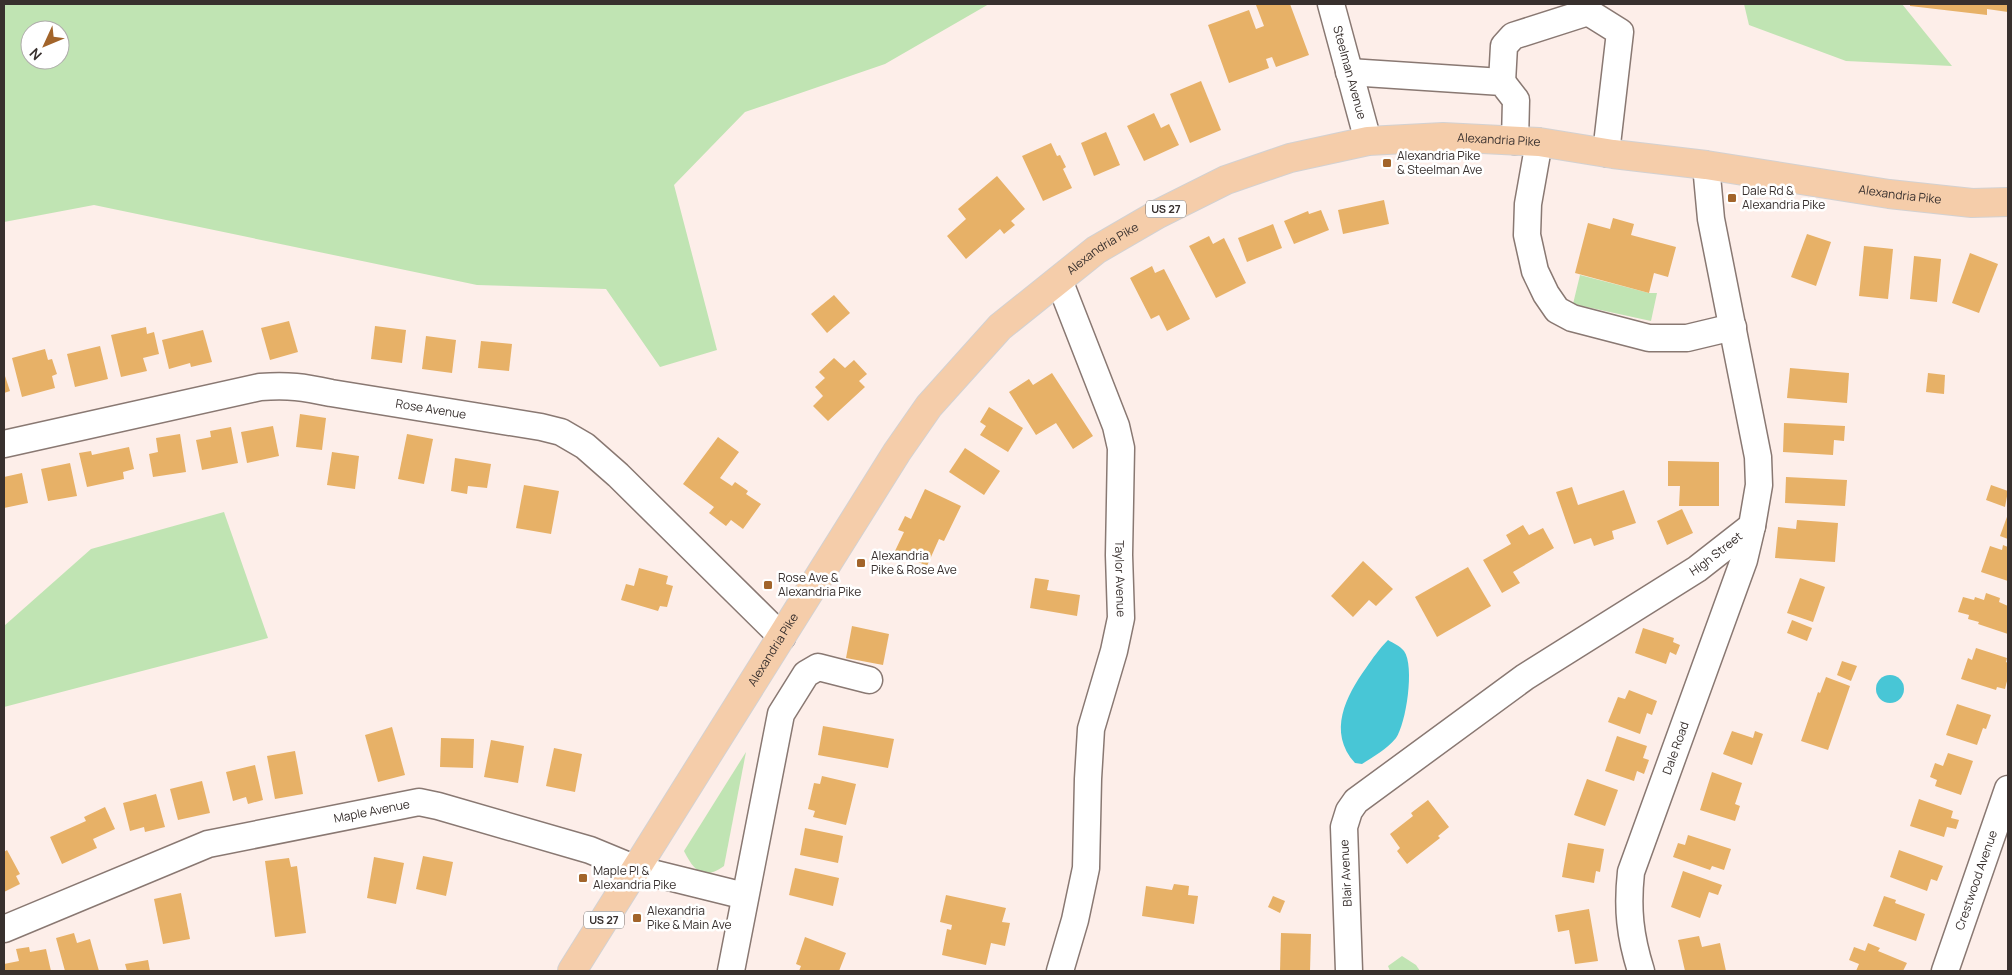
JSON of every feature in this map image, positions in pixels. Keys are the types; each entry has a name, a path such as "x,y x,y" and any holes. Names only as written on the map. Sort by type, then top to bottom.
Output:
{"main road":[{"name":"Alexandria Pike","path":"572,971 896,452 929,406 1000,327 1096,250 1158,214 1226,180 1290,158 1368,141 1443,136 1527,142 1706,165 1889,194 1972,203 2008,202"}],"street":[{"name":"Steelman Avenue","path":"1331,4 1368,141"},
{"path":"1606,153 1620,32 1588,12 1513,36 1504,46 1502,82 1516,100 1527,142 1528,204 1526,236 1535,271 1546,294 1557,310 1572,318 1649,338 1688,338 1733,327"},
{"path":"1349,72 1502,82"},
{"name":"High Street","path":"1399,768 1525,677 1697,569 1752,526 1759,485 1758,457 1711,219 1706,165"},
{"name":"Taylor Avenue","path":"1059,280 1116,426 1121,448 1118,555 1121,618 1114,651 1091,729 1086,868 1075,920 1060,971"},
{"name":"Rose Avenue","path":"4,444 260,387 281,385 297,386 541,427 561,432 585,446 618,475 782,637"},
{"name":"Dale Road","path":"1641,971 1629,926 1628,907 1631,872 1744,560 1752,526"},
{"path":"731,971 781,714 806,674 818,666 869,680"},
{"name":"Blair Avenue","path":"1349,971 1344,827 1349,811 1356,801 1399,768"},
{"name":"Crestwood Avenue","path":"1945,971 2008,789"},
{"name":"Maple Avenue","path":"4,929 208,844 419,802 590,850 636,869 745,896"}],"green space":[{"path":"4,4 989,4 885,64 745,112 674,185 717,350 660,367 606,289 477,285 94,205 4,222"},
{"path":"1744,4 1902,4 1952,66 1846,61 1749,25"},
{"path":"1580,275 1649,293 1657,293 1651,321 1573,304"},
{"path":"224,512 268,638 4,707 4,626 91,549"},
{"path":"746,752 724,866 710,873 700,872 692,864 684,851"},
{"path":"1402,956 1416,965 1420,971 1390,971 1388,966"}],"water":[{"path":"1388,640 1402,649 1407,658 1409,681 1403,721 1396,738 1388,746 1362,764 1355,763 1342,739 1342,714 1352,690 1376,654"},
{"path":"1890,675 1900,679 1904,689 1900,699 1890,703 1880,699 1876,689 1880,679"}],"building":[{"path":"1290,4 1309,55 1276,67 1272,57 1266,59 1269,68 1229,83 1208,25 1249,10 1256,29 1264,26 1256,5"},
{"path":"1910,4 2008,4 2008,12 1987,9 1987,15 1910,6"},
{"path":"1201,81 1221,130 1190,143 1170,94"},
{"path":"1154,113 1161,128 1169,124 1179,145 1144,161 1127,126"},
{"path":"1106,132 1120,165 1094,176 1081,143"},
{"path":"1051,143 1057,156 1060,155 1066,167 1063,169 1072,188 1043,201 1022,156"},
{"path":"997,176 1025,209 1011,221 1015,225 1004,234 1000,229 966,259 947,236 966,219 958,209"},
{"path":"1384,200 1389,224 1343,234 1338,210"},
{"path":"1321,210 1329,230 1294,244 1284,221 1308,211 1309,214"},
{"path":"1613,218 1634,224 1631,235 1676,247 1668,277 1654,273 1649,293 1575,273 1588,223 1610,229"},
{"path":"1273,224 1282,248 1247,262 1238,238"},
{"path":"1807,234 1831,242 1816,286 1791,277"},
{"path":"1209,236 1213,244 1224,238 1246,283 1216,298 1189,246"},
{"path":"1864,246 1893,249 1888,299 1859,296"},
{"path":"1970,253 1998,264 1979,313 1952,303"},
{"path":"1914,256 1941,259 1937,302 1910,299"},
{"path":"1152,266 1155,273 1164,269 1190,319 1167,331 1159,315 1151,319 1130,278"},
{"path":"834,295 850,313 827,333 811,314"},
{"path":"289,321 298,352 270,360 261,328"},
{"path":"375,326 406,330 402,363 371,359"},
{"path":"146,327 147,334 154,332 159,354 143,358 147,371 121,377 111,335"},
{"path":"203,330 212,362 191,367 190,363 169,369 162,340"},
{"path":"426,336 456,340 452,373 422,369"},
{"path":"481,341 512,344 509,371 478,368"},
{"path":"100,346 108,379 75,387 67,354"},
{"path":"45,349 48,360 52,359 57,374 52,376 55,388 22,397 12,358"},
{"path":"834,358 845,368 854,360 867,374 859,381 865,387 828,421 813,406 823,396 815,387 825,378 819,372"},
{"path":"1790,368 1849,373 1847,403 1787,398"},
{"path":"4,373 10,391 4,393"},
{"path":"1052,373 1093,436 1073,449 1056,423 1036,435 1009,392 1029,379 1033,385"},
{"path":"1928,373 1945,375 1944,394 1926,392"},
{"path":"989,407 1023,428 1008,452 980,435 986,426 980,422"},
{"path":"300,414 326,418 322,450 296,447"},
{"path":"1784,423 1845,426 1844,441 1834,440 1833,455 1783,452"},
{"path":"273,426 279,456 247,463 241,432"},
{"path":"231,427 238,463 202,470 196,440 211,437 210,431"},
{"path":"180,434 186,472 153,477 149,454 158,452 156,438"},
{"path":"407,434 433,439 424,484 398,479"},
{"path":"718,437 739,452 720,478 732,486 735,482 748,491 746,494 761,504 743,529 731,520 726,526 709,513 714,507 683,484"},
{"path":"129,447 134,469 123,472 124,479 87,487 79,453 91,451 92,455"},
{"path":"965,448 1000,471 984,495 949,472"},
{"path":"332,452 359,456 355,489 327,485"},
{"path":"455,458 491,464 487,488 468,486 467,494 451,491"},
{"path":"1668,461 1719,462 1719,506 1679,506 1680,486 1668,486"},
{"path":"70,463 77,496 48,501 41,469"},
{"path":"22,473 28,503 4,508 4,477"},
{"path":"1786,477 1847,480 1845,506 1785,503"},
{"path":"524,485 559,491 551,534 516,528"},
{"path":"1991,485 2008,491 2005,507 1986,500"},
{"path":"1572,487 1578,505 1624,490 1636,523 1612,531 1614,539 1594,546 1591,538 1574,544 1556,492"},
{"path":"925,489 961,506 944,541 939,539 927,566 895,551 904,532 898,530 905,516 911,519"},
{"path":"1682,509 1693,533 1667,545 1657,521"},
{"path":"2008,514 2008,539 2000,536"},
{"path":"1797,520 1838,523 1835,562 1775,558 1778,527 1796,529"},
{"path":"1523,525 1529,535 1543,528 1554,548 1513,572 1520,583 1502,593 1483,560 1511,544 1506,535"},
{"path":"2003,545 2008,547 2008,581 1981,572 1990,546 2002,550"},
{"path":"1363,561 1393,589 1376,606 1369,600 1353,617 1331,596"},
{"path":"1468,567 1491,606 1437,637 1415,597"},
{"path":"639,568 668,576 666,584 673,586 667,607 660,606 658,611 621,600 626,584 634,586"},
{"path":"1035,578 1049,580 1047,590 1080,595 1077,616 1030,608"},
{"path":"1800,578 1825,587 1813,622 1787,613"},
{"path":"1986,593 2000,598 1999,602 2008,606 2008,634 1978,624 1979,622 1968,619 1969,615 1958,612 1963,597 1974,600 1975,597 1984,600"},
{"path":"1792,620 1812,628 1807,641 1787,633"},
{"path":"852,626 889,634 883,665 846,658"},
{"path":"1643,628 1674,638 1673,642 1680,645 1676,655 1670,652 1666,664 1635,653"},
{"path":"1976,648 2007,658 2008,677 2005,689 1997,687 1996,690 1961,679 1968,658 1972,660"},
{"path":"1842,661 1857,666 1851,681 1837,675"},
{"path":"1826,677 1850,686 1828,750 1801,741 1818,692 1820,693"},
{"path":"1629,690 1657,701 1652,715 1647,713 1640,734 1608,722 1618,697 1625,699"},
{"path":"1957,704 1991,715 1986,729 1983,728 1977,745 1946,735"},
{"path":"823,726 894,739 888,768 818,755"},
{"path":"392,727 405,775 378,782 365,735"},
{"path":"1732,731 1753,738 1755,731 1763,734 1752,765 1723,754"},
{"path":"1617,736 1647,746 1643,758 1649,760 1644,774 1637,771 1634,781 1605,771"},
{"path":"441,738 474,739 473,768 440,767"},
{"path":"491,740 524,746 518,783 484,777"},
{"path":"554,748 582,754 575,792 546,786"},
{"path":"295,751 303,794 275,799 267,756"},
{"path":"1948,753 1973,761 1961,795 1935,786 1937,780 1930,777 1935,763 1943,766"},
{"path":"255,765 263,800 248,804 246,797 233,801 226,772"},
{"path":"1712,772 1742,783 1735,804 1740,806 1735,821 1700,810"},
{"path":"822,776 856,784 846,825 813,817 815,811 808,809 814,783 820,784"},
{"path":"1587,779 1618,790 1605,826 1574,815"},
{"path":"202,781 210,813 178,820 170,789"},
{"path":"156,794 165,827 145,832 144,827 130,831 123,803"},
{"path":"1919,799 1953,811 1951,818 1959,820 1956,829 1947,827 1944,837 1910,826"},
{"path":"1428,800 1449,827 1438,836 1440,838 1407,864 1397,851 1400,848 1390,834 1413,816 1411,813"},
{"path":"105,807 115,829 93,839 97,848 62,864 50,837 86,821 84,817"},
{"path":"805,828 843,836 838,863 800,855"},
{"path":"1688,835 1731,849 1724,870 1712,866 1710,870 1673,857 1678,843 1685,845"},
{"path":"1568,843 1604,849 1600,872 1596,871 1594,883 1562,877"},
{"path":"7,850 20,874 16,876 20,884 4,892 4,852"},
{"path":"1899,850 1943,866 1937,881 1931,879 1927,891 1890,877"},
{"path":"423,856 453,862 446,896 416,889"},
{"path":"374,857 404,863 396,904 367,898"},
{"path":"289,858 291,867 297,866 306,933 275,937 265,861"},
{"path":"795,868 839,878 833,906 789,895"},
{"path":"1683,871 1722,885 1718,895 1709,892 1700,918 1671,907"},
{"path":"1174,884 1189,886 1188,895 1198,896 1194,924 1142,916 1146,886 1172,890"},
{"path":"181,893 190,939 163,944 154,899"},
{"path":"946,895 1006,908 1002,922 1010,923 1005,946 991,943 986,965 942,955 947,929 951,930 952,925 940,922"},
{"path":"1273,896 1285,901 1280,913 1268,907"},
{"path":"1884,896 1896,900 1895,903 1925,914 1916,941 1873,926"},
{"path":"1589,909 1598,961 1575,964 1569,930 1558,932 1555,915"},
{"path":"74,933 77,943 90,939 99,971 65,971 56,938"},
{"path":"1281,933 1311,934 1310,971 1280,971"},
{"path":"1699,936 1702,947 1720,943 1726,971 1685,971 1678,940"},
{"path":"805,937 846,953 839,971 799,971 801,966 796,964"},
{"path":"1868,943 1880,948 1878,951 1907,963 1903,971 1856,971 1859,964 1849,960 1854,947 1865,951"},
{"path":"29,947 30,952 46,949 51,971 4,971 4,964 19,961 16,949"},
{"path":"148,960 150,971 127,971 125,964"}],"place":[{"name":"Alexandria Pike & Steelman Ave","path":"1387,163"},
{"name":"Dale Rd & Alexandria Pike","path":"1732,198"},
{"name":"Alexandria Pike & Rose Ave","path":"861,563"},
{"name":"Rose Ave & Alexandria Pike","path":"768,585"},
{"name":"Maple Pl & Alexandria Pike","path":"583,878"},
{"name":"Alexandria Pike & Main Ave","path":"637,918"}]}
